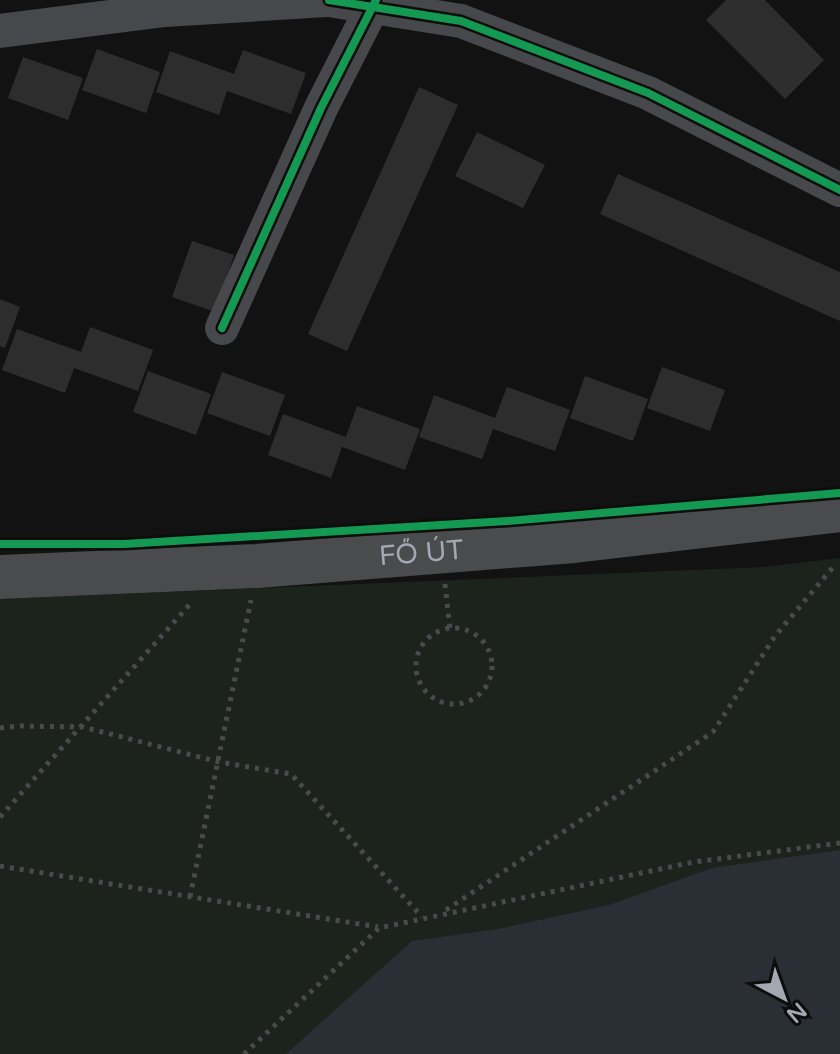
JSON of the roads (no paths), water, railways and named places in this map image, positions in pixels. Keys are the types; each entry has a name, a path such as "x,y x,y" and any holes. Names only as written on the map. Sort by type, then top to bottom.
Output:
{"main road":[{"name":"FŐ ÚT","path":"0,577 240,567 574,541 840,510"}],"street":[{"path":"0,31 166,5 328,0 374,3 461,21 648,93 840,190"},
{"path":"222,328 321,108 374,3"}]}
